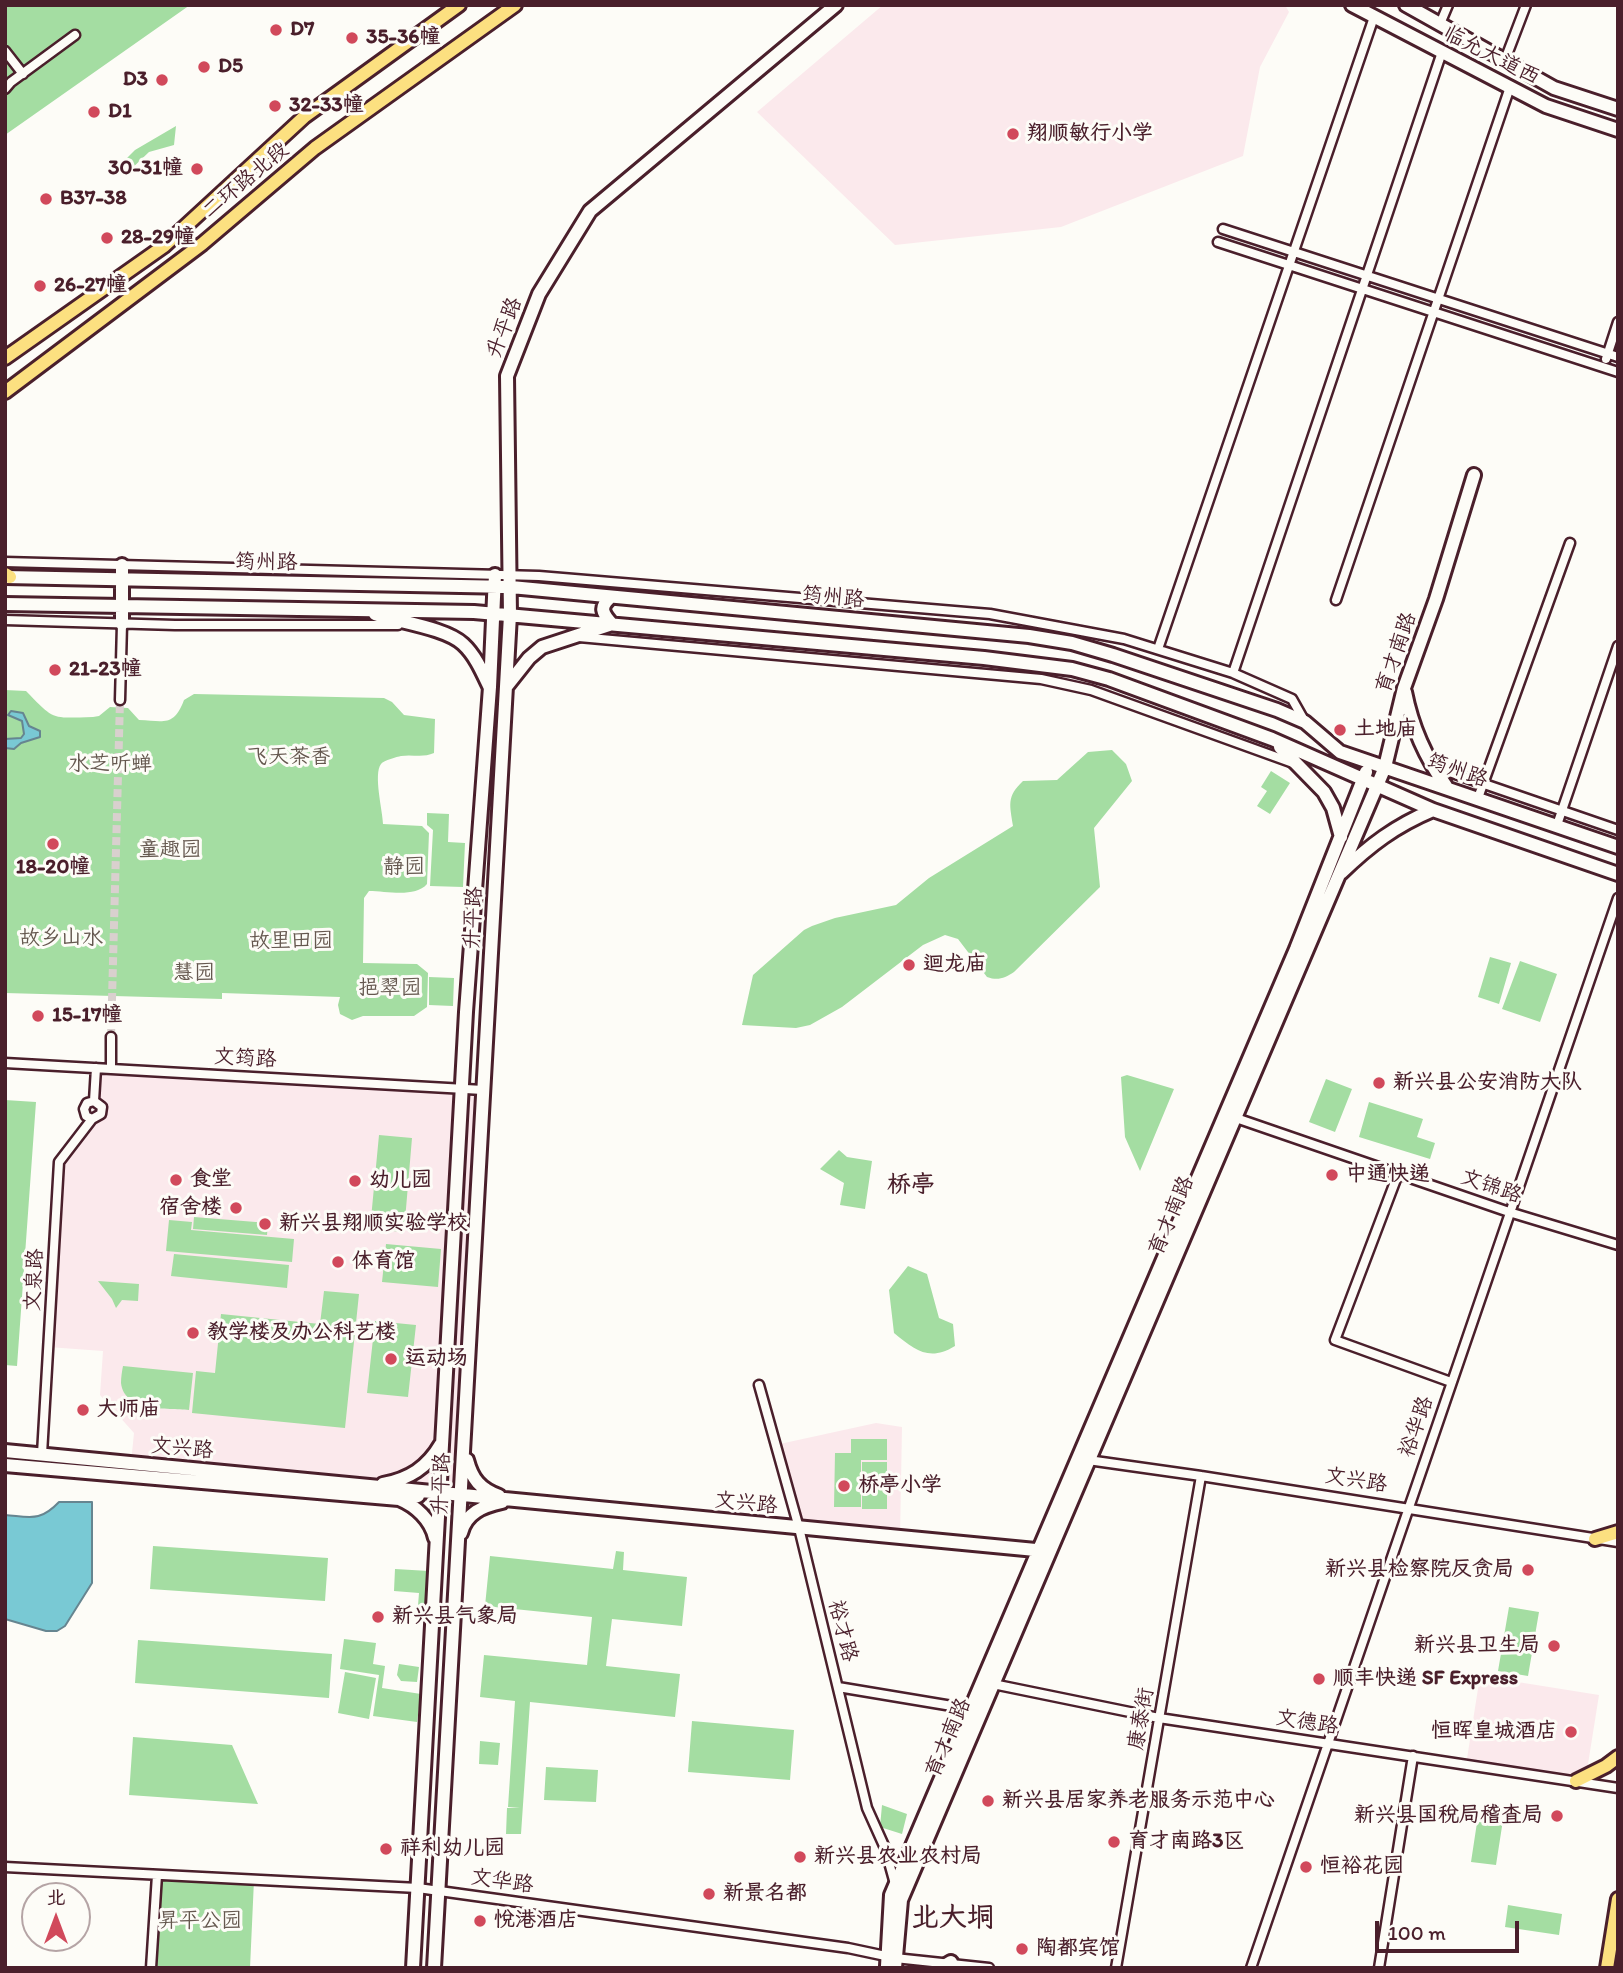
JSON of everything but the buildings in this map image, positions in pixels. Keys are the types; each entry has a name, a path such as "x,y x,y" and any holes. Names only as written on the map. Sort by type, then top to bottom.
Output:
{"main road":[{"name":"二环路北段","path":"5,358 164,246 304,117 459,5"},
{"name":"二环路北段","path":"5,392 202,244 315,148 515,5"},
{"path":"66,316 83,335"},
{"path":"1595,1539 1618,1532"},
{"path":"1576,1781 1618,1757"},
{"path":"1607,1968 1618,1899"}],"street":[{"name":"升平路","path":"434,1968 510,615 507,376 539,294 590,211 836,5"},
{"name":"临允大道西","path":"1352,5 1546,106 1618,130"},
{"name":"临允大道西","path":"1406,5 1555,88 1618,109"},
{"path":"1440,24 1448,5"},
{"path":"1505,60 1526,5"},
{"path":"1158,649 1374,16"},
{"path":"5,89 75,35"},
{"path":"5,51 23,74"},
{"path":"1233,673 1442,52"},
{"path":"1336,600 1510,87"},
{"path":"1223,229 1618,357"},
{"path":"1218,242 1617,369"},
{"path":"1604,367 1618,322"},
{"name":"育才南路","path":"891,1963 891,1895 895,1884 970,1709 1088,1461 1385,767 1404,688 1436,598 1474,475"},
{"path":"1478,798 1570,543"},
{"path":"5,562 495,581"},
{"path":"120,701 122,565"},
{"name":"筠州路","path":"7,576 511,581 611,597 1029,636 1072,643 1278,710 1306,722 1340,752 1618,847"},
{"name":"升平路","path":"413,1968 462,1088 495,581"},
{"path":"511,581 605,581 990,614 1124,639 1233,673 1292,699 1306,722"},
{"path":"506,688 529,658 542,647 612,624 602,608 611,597"},
{"name":"筠州路","path":"5,604 494,614 984,658 1072,669 1272,739 1433,810 1618,874"},
{"path":"362,610 450,635 464,644 474,656 490,687"},
{"path":"5,620 121,624 408,625"},
{"path":"576,636 1041,679 1091,690 1300,766"},
{"path":"1556,825 1618,646"},
{"path":"1336,878 1371,844 1413,818 1433,810 1430,794 1435,789 1447,787 1431,765 1411,724 1404,688"},
{"path":"1272,739 1324,792 1333,808 1341,837"},
{"name":"育才南路","path":"891,1963 901,1900 993,1684 1044,1551 1296,949 1370,762"},
{"path":"1431,765 1618,830"},
{"name":"裕华路","path":"1251,1968 1618,898"},
{"path":"111,1037 111,1068"},
{"name":"文筠路","path":"5,1063 483,1090"},
{"path":"93,1101 96,1068"},
{"path":"93,1101 100,1104 103,1111 99,1117 93,1119 86,1116 84,1109 87,1103 93,1101"},
{"name":"文锦路","path":"1236,1118 1509,1212 1618,1245"},
{"name":"文泉路","path":"42,1454 59,1162 93,1119"},
{"path":"1398,1174 1335,1340 1451,1382"},
{"name":"裕才路","path":"759,1385 799,1528 867,1808 885,1848 895,1884"},
{"path":"370,1486 409,1477 423,1469 442,1441"},
{"path":"463,1447 470,1475 479,1486 509,1500"},
{"name":"文兴路","path":"5,1451 42,1454 143,1471 399,1499 440,1493"},
{"name":"文兴路","path":"1088,1461 1201,1476 1618,1542"},
{"name":"文兴路","path":"5,1465 370,1486 1044,1551"},
{"name":"康泰街","path":"1116,1968 1201,1476"},
{"path":"399,1499 424,1516 434,1531 437,1543"},
{"path":"457,1549 463,1526 470,1517 479,1509 509,1500"},
{"name":"文德路","path":"993,1684 1159,1718 1618,1788"},
{"path":"838,1687 970,1709"},
{"path":"1379,1968 1413,1756"},
{"name":"文华路","path":"5,1867 418,1888 835,1946 891,1963 989,1968"},
{"path":"151,1968 157,1875"}],"shaded area":[{"name":"翔顺敏行小学","path":"883,5 1285,5 1289,12 1260,67 1243,156 1061,227 895,245 757,112"},
{"name":"新兴县翔顺实验学校","path":"96,1068 483,1090 460,1495 131,1463 134,1433 100,1395 103,1351 48,1347 59,1162 92,1119"},
{"name":"桥亭小学","path":"876,1423 902,1427 900,1538 799,1528 775,1445"},
{"path":"1480,1676 1599,1695 1585,1783 1466,1765"}],"green space":[{"path":"5,5 190,5 5,135"},
{"path":"176,126 174,145 149,152 125,175 118,167 135,150"},
{"path":"5,690 26,691 49,713 61,717 99,716 110,707 128,708 139,720 162,721 176,715 184,700 194,694 384,698 392,702 404,715 435,719 434,753 388,760 381,764 378,776 383,824 422,826 429,833 427,884 408,892 369,891 364,898 363,963 417,964 428,973 427,1007 414,1016 363,1016 352,1020 340,1014 340,997 222,993 222,999 5,993"},
{"path":"1112,750 1126,764 1132,781 1094,828 1100,887 1014,972 1001,978 987,977 958,939 945,935 923,945 842,1007 810,1025 796,1028 742,1025 753,975 804,930 835,918 896,905 929,878 1013,826 1010,807 1012,797 1023,781 1057,780 1088,752"},
{"path":"1271,771 1290,783 1270,814 1257,806 1267,791 1261,787"},
{"path":"427,813 449,814 448,842 465,843 463,887 430,886 433,830 427,825"},
{"path":"1490,957 1511,963 1499,1004 1478,997"},
{"path":"1520,961 1557,974 1540,1022 1502,1009"},
{"path":"429,977 454,978 453,1006 429,1005"},
{"path":"1127,1075 1174,1089 1140,1171 1125,1137 1121,1077"},
{"path":"1326,1079 1352,1089 1335,1132 1309,1122"},
{"path":"5,1100 36,1102 17,1366 5,1365"},
{"path":"1369,1102 1423,1119 1417,1137 1435,1143 1430,1159 1359,1137"},
{"path":"379,1135 412,1138 404,1232 370,1229"},
{"path":"839,1150 847,1157 872,1161 865,1209 840,1205 844,1183 820,1169"},
{"path":"194,1217 268,1223 267,1235 193,1229"},
{"path":"169,1220 192,1222 191,1230 294,1239 292,1262 166,1251"},
{"path":"386,1244 441,1249 438,1287 382,1282"},
{"path":"174,1254 289,1265 287,1288 171,1276"},
{"path":"908,1266 927,1274 939,1318 953,1324 955,1346 946,1351 923,1352 894,1333 889,1290"},
{"path":"98,1281 139,1284 138,1301 122,1300 116,1308"},
{"path":"324,1291 359,1294 345,1428 192,1413 196,1371 215,1373 221,1314 320,1324"},
{"name":"运动场","path":"375,1321 416,1325 408,1397 367,1393"},
{"path":"123,1366 193,1373 189,1410 148,1407 130,1399 121,1383"},
{"path":"851,1439 887,1439 887,1460 861,1460 861,1507 834,1507 835,1453 851,1453"},
{"path":"862,1462 887,1462 887,1509 862,1509"},
{"path":"153,1546 328,1558 325,1601 150,1589"},
{"path":"616,1551 624,1552 623,1570 687,1577 682,1626 612,1619 606,1666 680,1674 675,1717 530,1702 521,1834 506,1834 507,1808 520,1808 508,1807 515,1701 480,1697 484,1655 587,1665 592,1617 485,1606 490,1556 613,1569"},
{"path":"395,1569 429,1571 425,1618 417,1618 419,1593 394,1591"},
{"path":"1509,1607 1539,1612 1528,1676 1498,1671"},
{"path":"344,1639 376,1643 373,1664 385,1666 382,1688 421,1694 417,1722 373,1716 379,1675 340,1669"},
{"path":"138,1640 332,1654 329,1698 135,1683"},
{"path":"399,1664 419,1667 417,1682 401,1681 397,1675"},
{"path":"345,1672 376,1678 369,1719 338,1713"},
{"path":"692,1721 794,1730 790,1780 688,1772"},
{"path":"133,1737 232,1745 258,1804 129,1795"},
{"path":"480,1741 500,1743 498,1765 479,1764"},
{"path":"546,1767 598,1770 596,1802 544,1800"},
{"path":"882,1805 907,1814 902,1834 880,1827"},
{"path":"1478,1816 1503,1820 1496,1865 1471,1862"},
{"name":"昇平公园","path":"157,1875 254,1880 250,1968 151,1968"},
{"path":"1508,1905 1562,1914 1559,1935 1505,1927"}],"water":[{"path":"11,711 23,713 29,726 40,731 40,737 21,743 14,749 5,748 5,739 21,738 24,734 22,721 8,715"},
{"path":"59,1502 92,1502 92,1583 65,1626 57,1631 46,1631 5,1619 5,1515 35,1517 46,1513"}],"tunnel":[{"path":"111,1037 120,700"}],"place":[{"name":"D7","path":"276,30"},
{"name":"35-36幢","path":"352,38"},
{"name":"D5","path":"204,67"},
{"name":"D3","path":"162,80"},
{"name":"32-33幢","path":"275,106"},
{"name":"D1","path":"94,112"},
{"name":"翔顺敏行小学","path":"1013,134"},
{"name":"30-31幢","path":"197,169"},
{"name":"B37-38","path":"46,199"},
{"name":"28-29幢","path":"107,238"},
{"name":"26-27幢","path":"40,286"},
{"name":"21-23幢","path":"55,670"},
{"name":"土地庙","path":"1340,730"},
{"name":"18-20幢","path":"53,844"},
{"name":"迴龙庙","path":"909,965"},
{"name":"15-17幢","path":"38,1016"},
{"name":"新兴县公安消防大队","path":"1379,1083"},
{"name":"中通快递","path":"1332,1175"},
{"name":"食堂","path":"176,1180"},
{"name":"幼儿园","path":"355,1181"},
{"name":"宿舍楼","path":"236,1208"},
{"name":"新兴县翔顺实验学校","path":"265,1224"},
{"name":"体育馆","path":"338,1262"},
{"name":"教学楼及办公科艺楼","path":"193,1333"},
{"name":"运动场","path":"391,1359"},
{"name":"大师庙","path":"83,1410"},
{"name":"桥亭小学","path":"844,1486"},
{"name":"新兴县检察院反贪局","path":"1528,1570"},
{"name":"新兴县气象局","path":"378,1617"},
{"name":"新兴县卫生局","path":"1554,1646"},
{"name":"顺丰快递 SF Express","path":"1319,1679"},
{"name":"恒晖皇城酒店","path":"1571,1732"},
{"name":"新兴县居家养老服务示范中心","path":"988,1801"},
{"name":"新兴县国税局稽查局","path":"1557,1816"},
{"name":"育才南路3区","path":"1114,1842"},
{"name":"祥利幼儿园","path":"386,1849"},
{"name":"新兴县农业农村局","path":"800,1857"},
{"name":"恒裕花园","path":"1306,1867"},
{"name":"新景名都","path":"709,1894"},
{"name":"悦港酒店","path":"480,1921"},
{"name":"陶都宾馆","path":"1022,1949"}],"district":[{"name":"桥亭","path":"911,1186"},
{"name":"北大垌","path":"953,1919"}],"park label":[{"name":"飞天茶香","path":"289,758"},
{"name":"水芝听蝉","path":"110,765"},
{"name":"童趣园","path":"170,851"},
{"name":"静园","path":"404,868"},
{"name":"故乡山水","path":"61,939"},
{"name":"故里田园","path":"291,942"},
{"name":"慧园","path":"194,974"},
{"name":"挹翠园","path":"390,989"}]}
